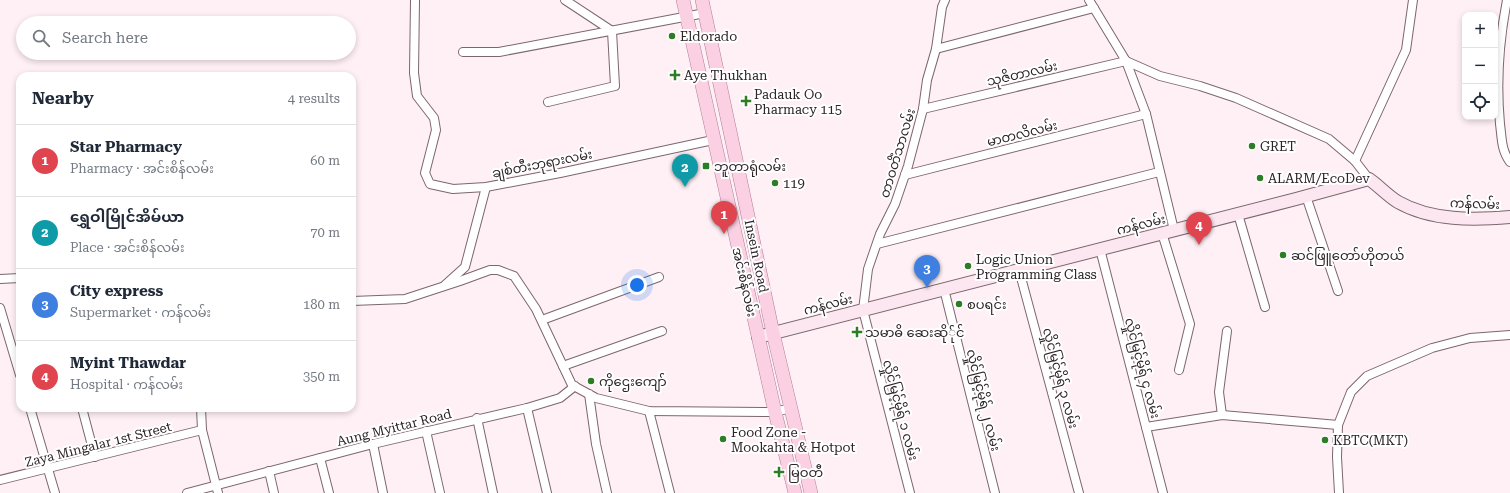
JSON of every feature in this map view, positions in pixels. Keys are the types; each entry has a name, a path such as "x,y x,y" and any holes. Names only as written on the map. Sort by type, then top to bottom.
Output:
{"main road":[{"name":"အင်းစိန်လမ်း","path":"683,0 774,412 794,493"},
{"name":"Insein Road","path":"703,6 773,333 810,490"},
{"name":"ကန်လမ်း","path":"758,337 1370,179 1398,202 1420,212 1466,219 1510,217"}],"street":[{"path":"415,0 414,73 417,96 434,118 436,130 425,173 430,184 453,189 486,187"},
{"path":"564,0 612,31"},
{"name":"တာဝတိံသာလမ်း","path":"863,310 868,269 905,175 924,109 927,80 936,49 942,7 946,0"},
{"path":"1089,0 1126,61 1146,114 1174,230"},
{"path":"1355,161 1406,50 1413,0"},
{"path":"1507,0 1500,33 1498,103 1502,147 1510,162"},
{"path":"463,52 499,52 686,17 703,6"},
{"path":"936,49 1094,8"},
{"path":"548,102 615,86 612,31"},
{"path":"1126,61 1160,76 1200,86 1267,111 1329,139 1355,161 1370,179"},
{"name":"သုဇိတာလမ်း","path":"924,109 1126,61"},
{"name":"မာတလိလမ်း","path":"905,175 1146,114"},
{"name":"ချစ်တီးဘုရားလမ်း","path":"443,287 465,267 486,187 560,173 714,140"},
{"path":"877,244 1160,172"},
{"path":"1306,196 1338,291"},
{"path":"1238,214 1265,308"},
{"path":"1162,233 1190,324 1179,370"},
{"name":"လှိုင်မြင့်မိုရ် ၄ လမ်း","path":"1100,249 1163,493"},
{"path":"356,301 405,299 490,270 498,270 514,276 542,320 572,385 596,398 649,411 774,412 791,408"},
{"name":"လှိုင်မြင့်မိုရ် ၃ လမ်း","path":"1019,270 1079,493"},
{"path":"542,320 658,277"},
{"path":"0,279 16,278"},
{"name":"လှိုင်မြင့်မိုရ် ၂ လမ်း","path":"944,289 995,493"},
{"path":"0,308 16,362"},
{"name":"လှိုင်မြင့်မိုရ် ၁ လမ်း","path":"863,310 910,493"},
{"path":"1222,415 1219,392 1227,330"},
{"path":"563,366 662,331"},
{"path":"1339,493 1337,457 1338,425 1351,392 1367,376 1432,348 1470,338 1510,335"},
{"name":"Aung Myittar Road","path":"187,493 217,489 269,471 477,418 526,408 560,398 575,386"},
{"path":"589,394 596,444 607,493"},
{"path":"526,408 547,493"},
{"path":"649,411 670,493"},
{"path":"31,412 55,493"},
{"path":"83,412 95,457"},
{"path":"201,412 202,430 217,489"},
{"path":"1146,427 1222,415 1338,425"},
{"path":"477,418 493,493"},
{"name":"Zaya Mingalar 1st Street","path":"0,480 202,430"},
{"path":"426,431 440,493"},
{"path":"373,444 383,493"},
{"path":"320,458 329,493"},
{"path":"269,471 274,493"}],"place":[{"name":"Eldorado","path":"672,36"},
{"name":"Aye Thukhan","path":"675,75"},
{"name":"Padauk Oo Pharmacy 115","path":"746,101"},
{"name":"GRET","path":"1252,146"},
{"name":"ဘူတာရုံလမ်း","path":"706,166"},
{"name":"ALARM/EcoDev","path":"1260,178"},
{"name":"119","path":"775,183"},
{"name":"ရွှေဝါမြိုင်အိမ်ယာ","path":"685,187"},
{"name":"Star Pharmacy","path":"724,234"},
{"name":"Myint Thawdar","path":"1199,245"},
{"name":"ဆင်ဖြူတော်ဟိုတယ်","path":"1283,255"},
{"name":"Logic Union Programming Class","path":"968,266"},
{"name":"City express","path":"927,288"},
{"name":"စပရင်း","path":"959,304"},
{"name":"သမာဓိ ဆေးဆို်ုင်","path":"857,332"},
{"name":"ကိုဌေးကျော်","path":"591,381"},
{"name":"Food Zone - Mookahta & Hotpot","path":"723,439"},
{"name":"KBTC(MKT)","path":"1325,440"},
{"name":"မြဝတီ","path":"779,472"}]}
